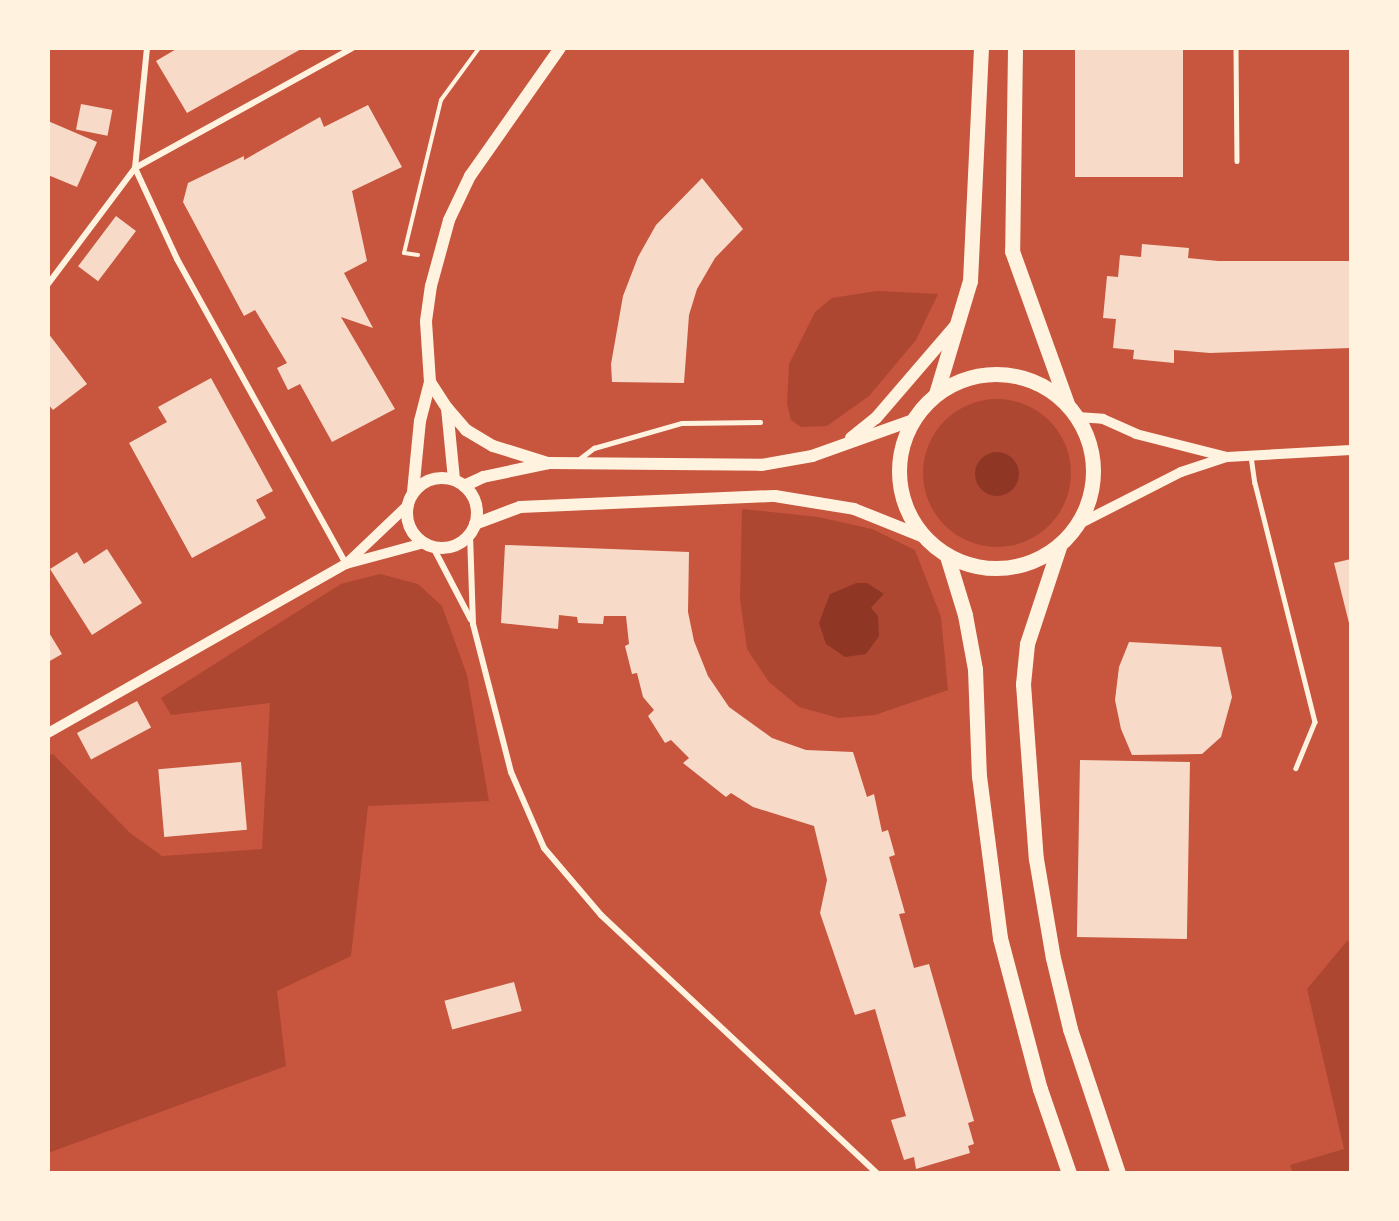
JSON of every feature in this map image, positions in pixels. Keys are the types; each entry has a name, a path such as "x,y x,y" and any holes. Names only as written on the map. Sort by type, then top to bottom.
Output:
{"main road":[{"path":"560,48 470,176 449,220 438,257 426,321 430,382 420,421 413,492 407,506 409,527 428,545 453,546 472,529 520,507 775,496 854,509 924,537"},
{"path":"936,394 962,318 971,271 981,48"},
{"path":"1015,48 1012,251 1067,404"},
{"path":"843,444 876,418 962,318"},
{"path":"989,374 1018,376 1044,387 1067,404 1077,417 1089,443 1093,471 1089,499 1077,525 1060,544 1040,558 993,568 969,565 947,556 924,537 907,511 898,481 901,449 913,420 936,394 961,380 989,374"},
{"path":"430,382 447,408 466,430 493,446 549,463"},
{"path":"447,408 459,483 476,503 472,529"},
{"path":"413,492 432,479 459,483 549,463 761,465 812,456 913,420"},
{"path":"1060,544 1027,644 1023,684 1036,859 1053,958 1070,1029 1118,1173"},
{"path":"947,556 965,615 975,669 979,776 1000,938 1040,1089 1069,1173"}],"street":[{"path":"147,48 135,168 177,259 346,564"},
{"path":"48,284 135,168 352,48"},
{"path":"1077,417 1103,420 1136,434 1227,457"},
{"path":"1077,525 1181,472 1227,457 1351,450"},
{"path":"48,734 346,564 407,506"},
{"path":"472,529 473,624 511,772 544,848 601,915 877,1173"},
{"path":"346,564 428,545 473,624"}],"lane":[{"path":"1236,48 1237,161"},
{"path":"574,464 594,448 682,423 760,422"},
{"path":"1251,456 1255,483 1315,722 1296,768"}],"path":[{"path":"438,257 404,253 441,99 479,48"}],"shaded area":[{"path":"877,291 938,294 916,340 869,396 827,426 801,427 791,420 787,404 789,364 815,312 832,298"},
{"path":"997,399 1026,404 1050,420 1066,444 1071,473 1066,502 1050,526 1026,542 997,547 968,542 944,526 928,502 923,473 928,444 944,420 968,404"},
{"path":"997,452 1013,458 1019,474 1013,490 997,496 981,490 975,474 981,458"},
{"path":"742,509 818,517 872,529 915,550 941,617 948,690 875,715 839,718 799,707 769,682 747,649 740,599","holes":["856,583 884,594 871,608 830,594"]},
{"path":"380,574 418,584 442,606 467,675 489,801 368,806 351,956 277,991 286,1066 48,1153 48,756 53,754 130,833 162,856 262,849 270,703 171,715 161,698 341,584"},
{"path":"856,583 867,583 884,594 871,608 878,616 879,636 866,654 845,657 826,644 819,623 830,594"},
{"path":"1347,941 1351,941 1351,1173 1293,1173 1290,1165 1344,1149 1307,989"}],"building":[{"path":"178,48 303,48 187,113 156,61"},
{"path":"1075,48 1183,48 1183,177 1075,177"},
{"path":"81,104 112,110 107,136 76,130"},
{"path":"368,105 402,167 352,191 367,261 344,273 373,328 341,317 395,409 332,442 300,384 288,390 277,368 287,363 255,310 244,316 183,202 188,183 244,156 244,160 320,117 324,127"},
{"path":"48,121 97,142 77,187 48,175"},
{"path":"702,178 743,229 715,258 697,289 689,315 684,383 612,382 611,364 623,296 638,257 656,225"},
{"path":"116,216 136,231 98,281 78,266"},
{"path":"1142,244 1189,248 1188,258 1218,261 1351,261 1351,348 1210,353 1174,350 1174,363 1133,359 1134,350 1113,348 1116,319 1103,318 1107,276 1118,277 1120,255 1141,257"},
{"path":"48,333 87,384 53,410 48,404"},
{"path":"211,378 273,491 256,500 266,518 192,558 129,443 167,422 158,407"},
{"path":"505,545 689,552 688,612 694,641 708,676 729,707 772,738 806,750 853,752 867,797 874,794 882,832 888,830 895,855 889,857 905,913 899,914 914,968 929,964 974,1121 968,1123 974,1144 968,1146 970,1153 916,1169 914,1157 904,1160 891,1120 906,1116 875,1009 855,1015 820,913 827,880 814,826 753,807 731,793 726,797 683,763 689,758 671,740 665,743 648,716 654,710 643,697 637,673 632,674 625,646 629,644 626,616 604,616 603,624 578,623 577,617 559,615 558,629 501,623"},
{"path":"107,549 142,603 92,635 50,569 77,552 84,564"},
{"path":"1351,559 1351,627 1350,627 1334,563"},
{"path":"48,631 62,654 48,662"},
{"path":"1129,642 1221,647 1232,697 1221,737 1202,754 1132,755 1121,729 1115,700 1119,667"},
{"path":"137,701 151,727 91,759 77,733"},
{"path":"1080,760 1190,762 1187,939 1077,937"},
{"path":"241,762 247,830 164,837 158,769"},
{"path":"514,982 522,1011 452,1030 444,1001"}]}
